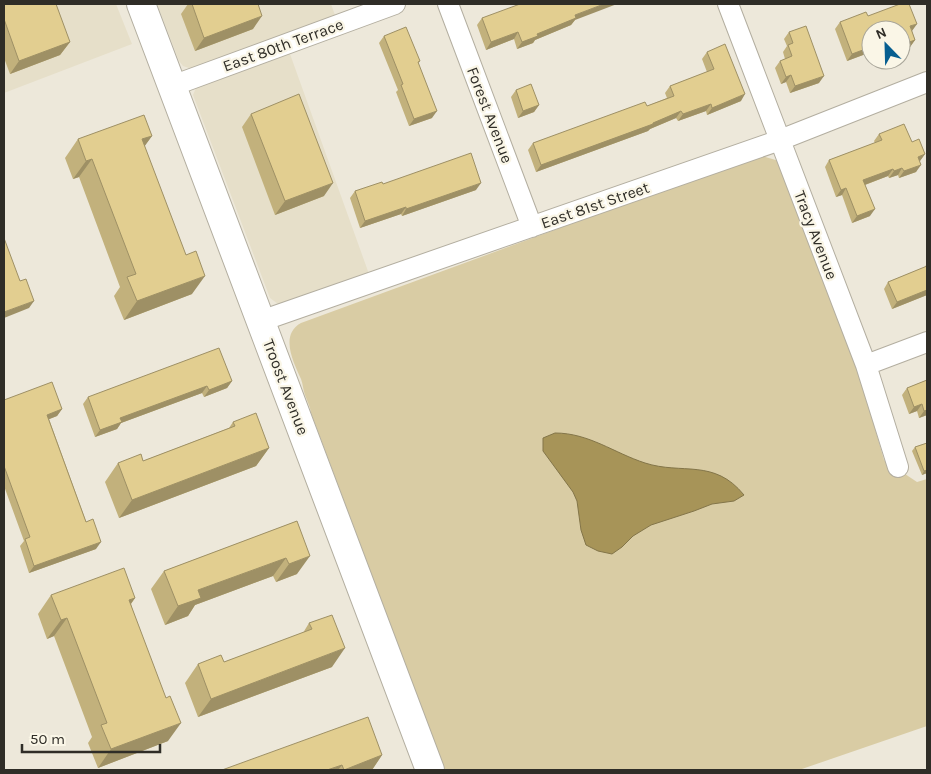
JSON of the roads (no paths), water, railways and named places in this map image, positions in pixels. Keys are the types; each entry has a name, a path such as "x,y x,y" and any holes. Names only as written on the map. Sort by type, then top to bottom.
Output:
{"main road":[{"name":"Troost Avenue","path":"141,4 430,770"}],"street":[{"name":"East 80th Terrace","path":"172,86 394,4"},
{"name":"Forest Avenue","path":"448,4 532,226"},
{"name":"Tracy Avenue","path":"728,4 866,365 898,468"},
{"name":"East 81st Street","path":"261,321 780,140 927,82"},
{"path":"866,365 927,342"}]}
